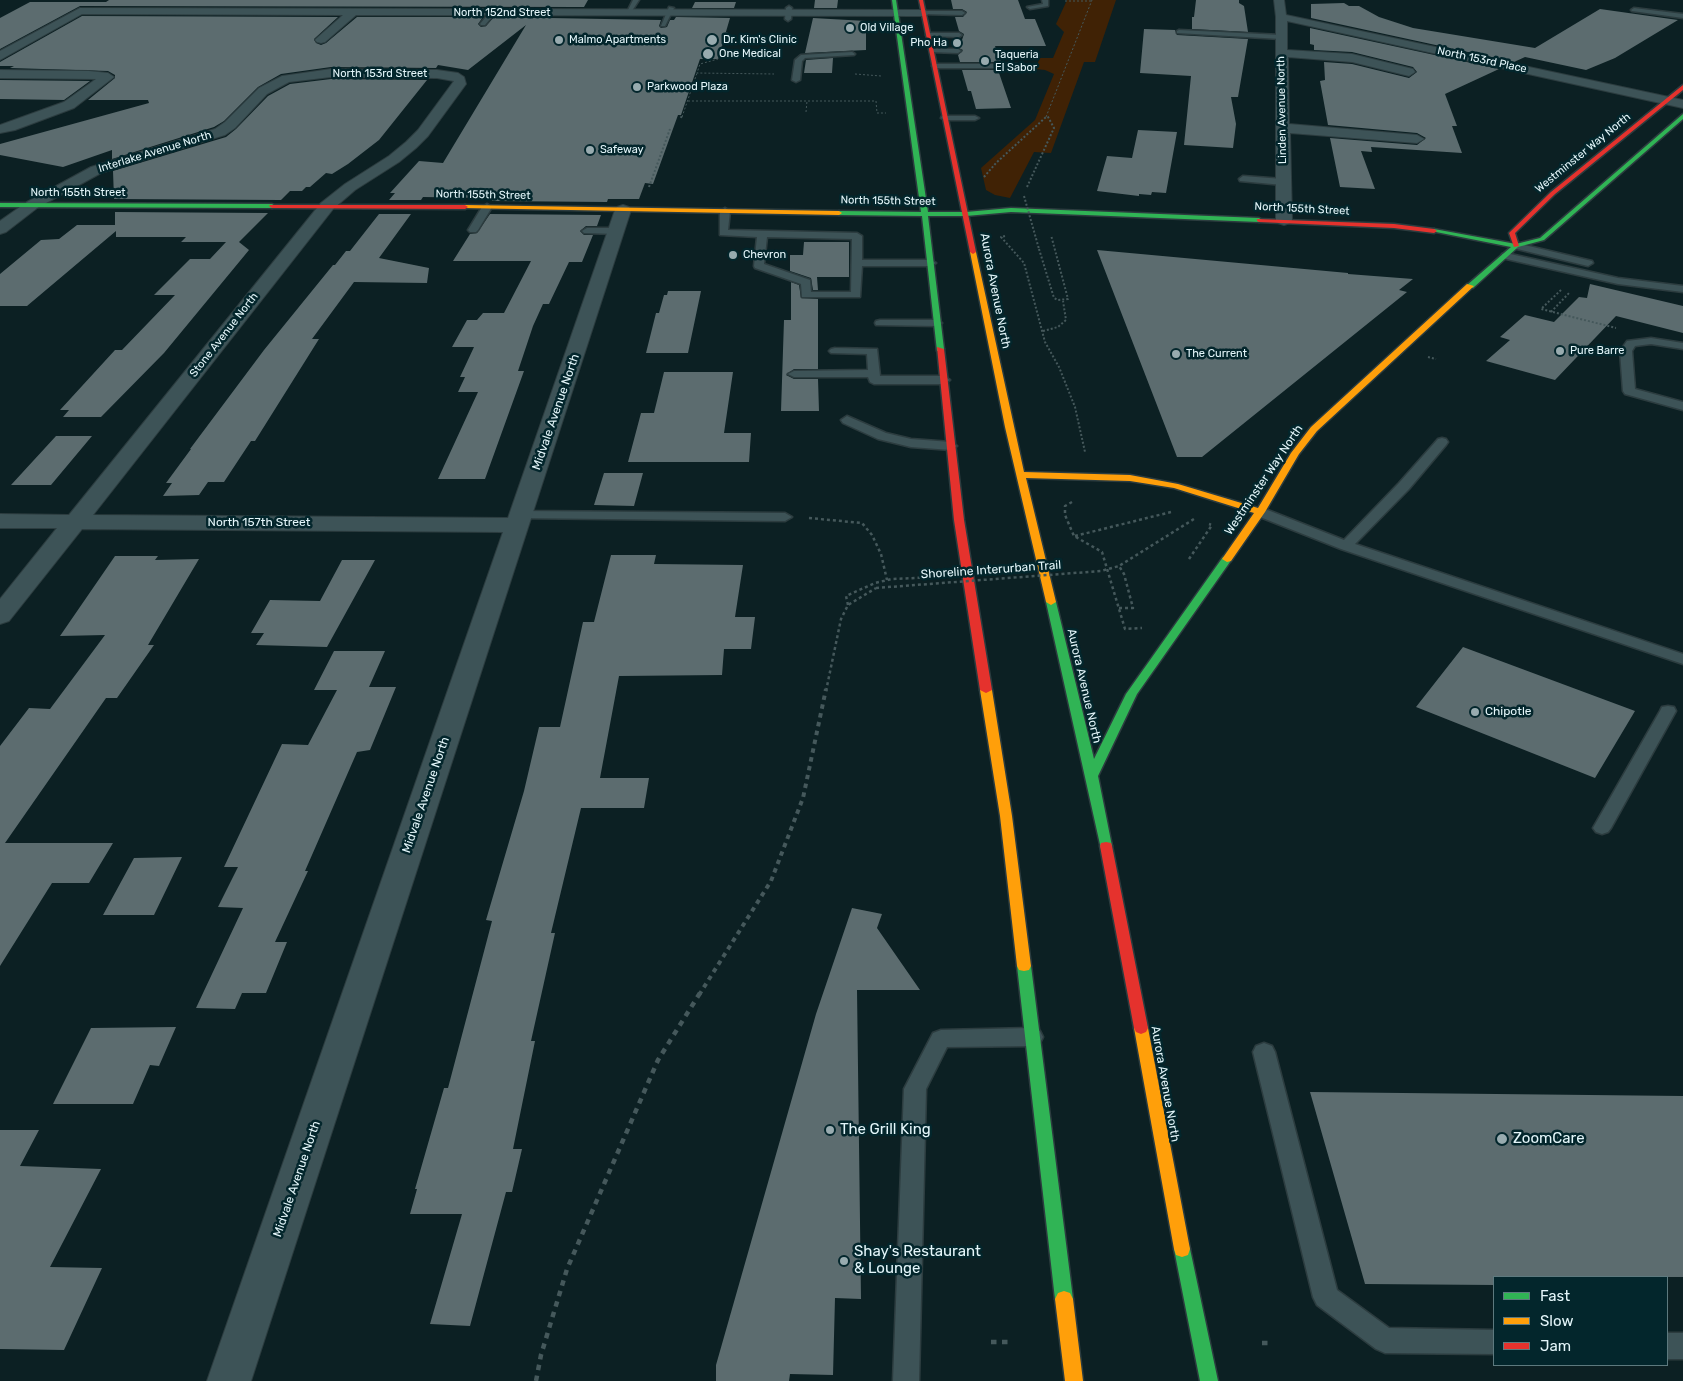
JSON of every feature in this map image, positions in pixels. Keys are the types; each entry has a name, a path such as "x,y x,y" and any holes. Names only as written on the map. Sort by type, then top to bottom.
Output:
{"main road":[{"path":"894,0 925,214 959,520 1006,816 1074,1381"},
{"name":"Aurora Avenue North","path":"921,0 940,73 946,118 1004,407 1092,776 1120,915 1169,1183 1209,1381"},
{"name":"Westminster Way North","path":"1516,246 1512,233 1553,192 1683,87"},
{"name":"Westminster Way North","path":"1092,776 1132,694 1260,512 1295,453 1314,429 1445,308 1516,246 1542,239 1682,117"},
{"name":"North 155th Street","path":"0,205 487,207 620,221 725,211 966,214 1011,210 1394,226 1445,232 1516,246"},
{"name":"North 155th Street","path":"966,214 1010,221 1414,239 1465,246 1506,256"},
{"path":"1020,475 1130,478 1206,495 1260,512"}],"street":[{"path":"481,18 487,0"},
{"path":"492,13 500,0"},
{"name":"Linden Avenue North","path":"1279,0 1282,52 1284,220"},
{"path":"0,56 83,4"},
{"name":"North 152nd Street","path":"83,4 481,18 492,13 628,13 670,10 751,16 828,11 925,13"},
{"path":"321,40 353,12"},
{"name":"North 153rd Place","path":"1281,17 1683,104"},
{"path":"1282,52 1352,58 1409,72"},
{"name":"North 153rd Street","path":"307,76 331,73 437,74 454,76"},
{"path":"0,74 108,77 69,105 0,129"},
{"name":"Interlake Avenue North","path":"0,229 32,205 96,170 220,132 230,125 262,91 286,79 307,76"},
{"name":"Stone Avenue North","path":"0,616 327,206 350,187 411,146 460,84 460,80 454,76"},
{"path":"1283,128 1418,139"},
{"name":"Midvale Avenue North","path":"229,1381 620,221"},
{"name":"North 157th Street","path":"0,521 519,520"}],"lane":[{"path":"628,13 636,0"},
{"path":"1030,7 1042,6 1045,1 1056,1"},
{"path":"663,26 670,10"},
{"path":"925,13 963,10"},
{"path":"1634,10 1683,16"},
{"path":"1179,32 1280,37"},
{"path":"930,35 959,35"},
{"path":"933,52 958,52"},
{"path":"796,77 798,60 803,56 852,54"},
{"path":"940,73 1017,66"},
{"path":"946,118 975,118"},
{"path":"1243,179 1283,182"},
{"path":"473,230 487,207"},
{"path":"725,211 723,233 857,236 856,295 806,295 806,282 759,266 762,234"},
{"path":"587,231 620,221"},
{"path":"1516,246 1599,265"},
{"path":"1506,256 1618,281 1683,289"},
{"path":"856,263 931,262"},
{"path":"1617,270 1683,284"},
{"path":"880,323 937,323"},
{"path":"1683,346 1650,341 1631,343 1626,351 1629,391 1683,406"},
{"path":"835,351 873,351 874,380 944,380"},
{"path":"794,374 874,374"},
{"path":"847,420 882,436 911,443 951,446"},
{"path":"1346,546 1404,486 1442,442"},
{"path":"1260,512 1346,546 1683,659"},
{"path":"519,520 785,517"},
{"path":"1602,828 1668,712"},
{"path":"906,1381 915,1089 940,1039 1032,1037"},
{"path":"1264,1052 1326,1297 1385,1340 1493,1342"},
{"path":"1668,1346 1683,1346"}],"path":[{"path":"981,180 996,163 1046,117 1091,1 1056,1"},
{"path":"682,118 700,64 718,59 729,25"},
{"path":"697,73 796,77"},
{"path":"851,74 884,76"},
{"path":"688,100 876,101 877,113 886,113"},
{"path":"806,112 807,101"},
{"path":"1026,189 1054,128 1046,117"},
{"path":"647,192 670,129"},
{"path":"1025,194 1054,298 1062,301 1069,298 1050,231"},
{"path":"1002,237 1024,263 1045,342 1059,366 1075,407 1093,485 1087,493 1065,506 1066,515 1074,536 1102,552 1125,629 1141,629 1146,621"},
{"path":"1576,293 1562,290 1541,309 1616,328"},
{"path":"1551,312 1570,292"},
{"path":"1043,331 1058,326 1066,320 1062,301"},
{"path":"1074,536 1191,506 1206,495"},
{"path":"785,517 830,518 862,523 872,536 881,554 887,580"},
{"name":"Shoreline Interurban Trail","path":"848,605 876,588 1102,571 1118,566 1194,519 1212,526 1185,565"},
{"path":"1118,566 1124,574 1133,608 1119,608"},
{"path":"536,1381 541,1355 567,1269 658,1060 771,881 803,798 841,620 848,605 846,596 874,583 887,580 921,579"},
{"path":"991,1342 1014,1342"},
{"path":"1262,1342 1271,1343"}],"shaded area":[{"path":"1067,0 1116,0 1095,62 1084,62 1051,153 1034,152 1010,198 995,195 986,190 981,168 1035,120 1054,74 1045,70 1035,69 1040,58 1053,58 1064,32 1056,24"}],"building":[{"path":"109,0 588,0 584,7 80,6 0,49 0,18 30,2 106,2"},
{"path":"815,0 838,0 837,8 814,8"},
{"path":"951,0 1018,0 1025,19 1035,19 1046,46 995,46 1001,62 960,62 958,55 963,50 956,47 954,40 962,40 964,34 959,31 955,17 963,17 967,12 962,9 953,9"},
{"path":"1196,0 1239,0 1239,3 1244,6 1248,32 1192,29 1192,17 1194,17"},
{"path":"695,2 736,2 734,8 692,8"},
{"path":"1344,3 1349,6 1359,6 1379,17 1413,28 1535,48 1600,9 1678,20 1615,58 1586,70 1525,57 1514,62 1311,18 1311,4"},
{"path":"82,16 338,17 314,39 316,43 321,45 357,17 483,17 478,24 481,27 486,26 494,17 661,20 659,26 661,28 667,27 670,20 674,20 676,17 730,18 718,59 700,59 681,115 678,115 653,184 645,183 639,199 608,199 607,202 492,201 493,199 484,198 423,197 421,200 389,200 395,193 390,193 419,161 443,163 526,25 468,70 438,65 436,68 331,67 281,74 258,87 224,121 214,127 112,159 112,150 63,167 0,155 0,144 149,103 148,100 88,100 115,78 115,75 108,71 10,68 14,66 0,66 0,62"},
{"path":"813,18 866,21 866,50 805,53"},
{"path":"1310,28 1499,69 1445,94 1457,126 1452,126 1462,153 1371,147 1372,152 1361,151 1375,189 1340,187 1330,138 1417,145 1426,138 1417,133 1328,125 1320,81 1325,80 1324,62 1352,64 1409,78 1417,72 1413,67 1352,52 1314,50 1314,45 1310,44"},
{"path":"1144,29 1175,30 1177,35 1248,39 1238,97 1231,97 1236,124 1233,148 1184,145 1191,76 1140,73"},
{"path":"833,58 832,73 804,73 806,60"},
{"path":"962,70 998,70 1011,108 976,109"},
{"path":"331,79 427,80 379,140 332,174 326,173 310,187 306,187 302,191 290,191 281,200 114,199 113,171 226,137 268,96 290,84"},
{"path":"0,80 90,81 64,100 0,99"},
{"path":"1138,130 1177,132 1166,193 1152,192 1151,195 1139,194 1139,196 1097,191 1107,156 1132,158"},
{"path":"115,212 268,213 239,242 249,250 164,353 101,417 63,417 69,410 60,410 115,350 122,350 175,295 154,295 190,259 210,259 226,242 181,242 186,237 116,237 116,231 27,306 0,306 0,274 41,240 59,239 77,225 115,225"},
{"path":"379,214 411,214 379,258 429,268 427,283 354,282 312,339 319,339 255,441 251,441 224,482 208,482 199,495 163,496 172,483 166,483 264,350 333,265 346,251 350,251"},
{"path":"490,214 601,215 597,226 586,226 580,231 584,235 593,235 582,262 569,262 549,304 543,304 533,326 518,371 524,371 485,479 438,479 478,392 458,392 465,377 460,377 474,347 452,347 467,320 477,320 483,313 504,313 531,261 453,261 470,234 477,233"},
{"name":"Chevron","path":"804,242 849,242 849,277 817,277 818,290 813,290 811,278 790,271 790,255 803,255"},
{"name":"The Current","path":"1097,250 1413,279 1399,290 1407,292 1202,457 1177,457"},
{"path":"791,282 799,285 801,298 818,299 818,369 794,369 786,375 794,379 818,379 819,411 781,411 784,320 791,320"},
{"path":"1590,284 1683,306 1683,333 1616,316 1555,380 1486,361 1510,340 1500,337 1525,315 1554,322 1579,297 1587,298"},
{"path":"668,291 701,291 688,353 646,353 656,313 659,313 664,295 667,295"},
{"path":"664,372 733,372 724,433 751,433 749,462 628,462 641,413 654,413"},
{"path":"56,436 92,436 51,485 11,485"},
{"path":"604,473 643,473 634,506 594,505"},
{"path":"611,555 656,555 654,564 743,565 735,617 755,617 751,649 724,649 722,675 619,676 600,778 649,778 644,808 581,808 551,933 555,933 531,1041 535,1041 513,1149 522,1149 512,1192 506,1192 470,1326 430,1324 462,1214 410,1214 417,1189 415,1189 444,1088 448,1088 492,921 486,920 524,791 539,727 560,727 583,622 594,622"},
{"path":"115,556 158,556 155,560 199,559 148,645 154,645 117,698 106,698 5,843 113,843 89,883 52,883 0,966 0,746 29,708 50,709 105,635 60,636"},
{"path":"342,560 375,560 327,647 256,645 264,633 251,633 270,600 320,601"},
{"path":"1463,647 1635,711 1595,778 1416,707"},
{"path":"334,651 385,651 369,687 396,687 370,750 357,752 305,871 308,871 275,942 287,942 266,993 242,993 235,1009 196,1008 243,908 218,907 238,867 224,867 282,744 308,745 337,690 314,690"},
{"path":"182,857 154,915 103,915 134,858"},
{"path":"852,908 882,914 877,928 920,990 857,990 861,1299 835,1298 833,1375 790,1374 789,1381 716,1381 716,1365 816,1014"},
{"path":"176,1027 159,1066 150,1065 133,1104 53,1104 91,1028"},
{"path":"1310,1092 1683,1096 1683,1277 1493,1276 1493,1285 1365,1284"},
{"path":"0,1130 39,1130 20,1166 101,1169 50,1267 102,1268 64,1350 0,1349"}],"traffic: fast":[{"path":"894,0 925,214 940,349"},
{"path":"1470,286 1516,246 1542,239 1683,116"},
{"path":"0,205 272,206"},
{"path":"839,213 966,214 1011,210 1259,220"},
{"path":"1434,231 1516,246"},
{"path":"1092,776 1132,694 1227,559"},
{"path":"1051,602 1092,776 1106,846"},
{"path":"1024,966 1064,1299"},
{"path":"1182,1249 1209,1381"}],"traffic: slow":[{"path":"465,207 839,213"},
{"path":"973,252 1009,427 1051,602"},
{"path":"1227,559 1260,512 1295,453 1314,429 1470,286"},
{"path":"1020,475 1130,478 1175,486 1260,512"},
{"path":"986,690 1006,816 1024,966"},
{"path":"1141,1028 1182,1249"},
{"path":"1064,1299 1074,1381"}],"traffic: jam":[{"path":"921,0 973,252"},
{"path":"1516,246 1512,233 1553,193 1683,87"},
{"path":"272,206 465,207"},
{"path":"1259,220 1394,226 1434,231"},
{"path":"940,349 959,520 986,690"},
{"path":"1106,846 1141,1028"}],"place":[{"name":"Old Village","path":"850,28"},
{"name":"Malmo Apartments","path":"559,40"},
{"name":"Dr. Kim's Clinic","path":"712,40"},
{"name":"Pho Ha","path":"957,43"},
{"name":"One Medical","path":"708,54"},
{"name":"Taqueria El Sabor","path":"985,61"},
{"name":"Parkwood Plaza","path":"637,87"},
{"name":"Safeway","path":"590,150"},
{"name":"Chevron","path":"733,255"},
{"name":"Pure Barre","path":"1560,351"},
{"name":"The Current","path":"1176,354"},
{"name":"Chipotle","path":"1475,712"},
{"name":"The Grill King","path":"830,1130"},
{"name":"ZoomCare","path":"1502,1139"},
{"name":"Shay's Restaurant & Lounge","path":"844,1261"}]}
